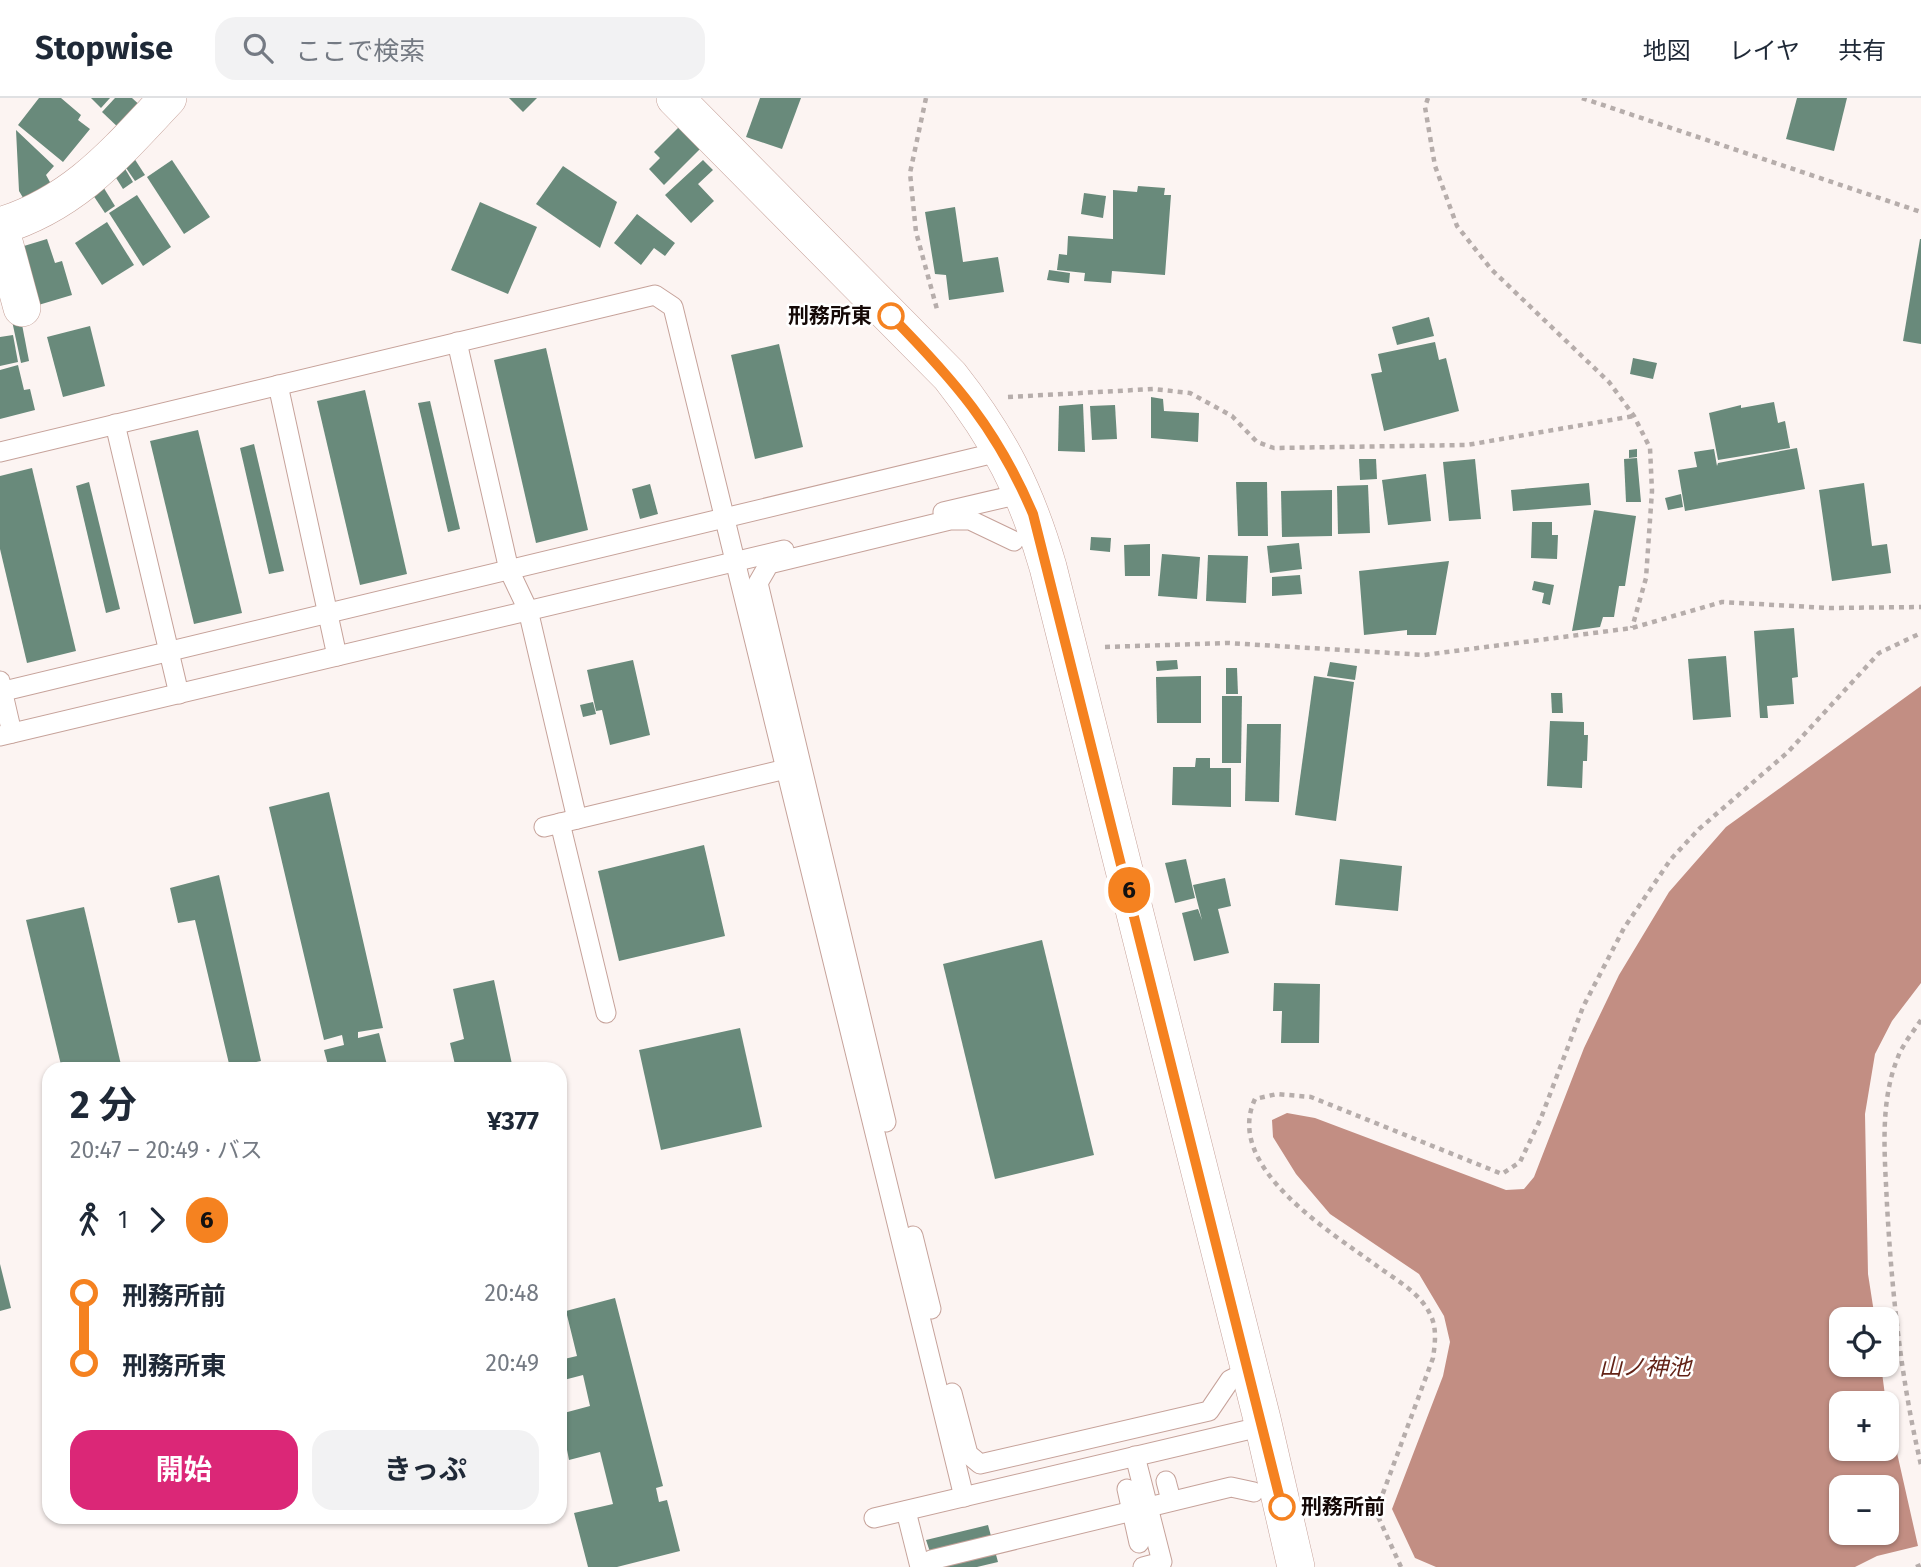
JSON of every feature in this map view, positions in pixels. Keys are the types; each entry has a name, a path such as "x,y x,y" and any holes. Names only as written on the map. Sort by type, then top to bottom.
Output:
{"street":[{"path":"22,308 0,227 33,216 67,197 122,147 168,98"},
{"path":"675,98 950,376 980,414 1024,493 1048,566 1069,648 1264,1426 1296,1567"}],"lane":[{"path":"0,452 655,295 673,307 964,1497"},
{"path":"457,342 509,570 528,610 560,823 606,1013"},
{"path":"278,385 337,656"},
{"path":"115,424 179,694"},
{"path":"1003,451 169,651 1,688 6,735 1024,493"},
{"path":"1014,541 970,520 950,520 769,564 758,583 910,1227 968,1454 980,1464 1209,1411 1230,1380 1250,1370"},
{"path":"560,823 786,769"},
{"path":"874,1518 1264,1426"},
{"path":"1135,1456 1139,1543"},
{"path":"906,1511 925,1564 1139,1508 1168,1490 1231,1487 1254,1492"},
{"path":"1127,1489 1139,1508 1156,1565"}],"path":[{"path":"926,98 910,173 916,232 939,317"},
{"path":"1428,98 1425,107 1435,166 1457,226 1491,269 1609,382 1634,415 1650,448 1652,491 1646,578 1632,628"},
{"path":"1582,98 1921,212"},
{"path":"980,414 1011,396 1153,389 1190,393 1232,416 1257,442 1274,448 1467,445 1634,415"},
{"path":"1069,648 1228,643 1424,654 1632,628 1722,602 1829,608 1921,607"},
{"path":"1401,1567 1376,1512 1433,1358 1436,1338 1432,1317 1416,1295 1312,1217 1272,1181 1251,1144 1247,1116 1255,1099 1277,1094 1311,1097 1502,1174 1520,1162 1541,1118 1583,1007 1624,928 1671,859 1728,802 1788,752 1879,653 1921,633"},
{"path":"1921,1020 1898,1056 1890,1088 1884,1141 1892,1294 1910,1416 1921,1465"},
{"path":"1916,1567 1921,1565"}],"water":[{"name":"山ノ神池","path":"1921,686 1921,983 1892,1021 1875,1054 1865,1114 1868,1274 1873,1307 1829,1307 1829,1377 1883,1377 1884,1391 1829,1391 1829,1461 1899,1461 1918,1546 1877,1556 1855,1567 1436,1567 1415,1558 1392,1509 1443,1376 1450,1342 1444,1316 1419,1274 1330,1214 1296,1174 1273,1137 1272,1120 1287,1113 1315,1118 1506,1190 1524,1189 1534,1177 1584,1048 1619,975 1669,892 1726,827"}],"building":[{"path":"39,98 61,98 81,115 78,120 90,129 63,162 18,125"},
{"path":"91,98 110,98 101,108"},
{"path":"115,98 132,98 143,108 122,131 102,112"},
{"path":"509,98 537,98 523,112"},
{"path":"760,98 801,98 782,149 746,137"},
{"path":"1797,98 1847,98 1834,151 1786,139"},
{"path":"682,124 703,146 664,185 649,169 660,158 654,152"},
{"path":"16,130 54,166 46,175 51,184 28,206 19,191"},
{"path":"132,155 145,175 135,181 122,162"},
{"path":"172,160 210,217 184,234 147,177"},
{"path":"703,160 713,170 698,184 714,201 691,223 665,195"},
{"path":"563,166 617,202 600,248 536,204"},
{"path":"124,167 133,182 123,189 113,173"},
{"path":"102,185 115,206 105,213 91,192"},
{"path":"1138,186 1165,188 1164,195 1171,195 1165,275 1112,271 1111,283 1084,281 1085,273 1057,270 1059,254 1067,255 1068,236 1113,239 1113,190 1137,192"},
{"path":"1084,193 1106,196 1103,218 1081,214"},
{"path":"137,195 171,247 143,266 109,213"},
{"path":"480,202 537,227 508,294 451,270"},
{"path":"955,207 963,262 998,257 1004,292 949,300 946,275 935,274 925,212"},
{"path":"637,214 675,243 665,256 654,248 641,265 614,243"},
{"path":"107,222 134,265 102,285 75,243"},
{"path":"47,239 55,263 62,261 72,295 35,306 14,249"},
{"path":"1921,239 1921,344 1903,341"},
{"path":"1049,270 1070,273 1069,283 1047,280"},
{"path":"20,314 29,361 21,363 11,316"},
{"path":"1429,317 1434,336 1397,345 1392,327"},
{"path":"90,326 105,386 63,397 47,337"},
{"path":"13,335 18,362 0,366 0,337"},
{"path":"1435,342 1439,360 1446,358 1459,411 1384,431 1371,374 1382,372 1378,354"},
{"path":"779,344 803,447 755,459 731,355"},
{"path":"546,348 588,530 536,543 494,360"},
{"path":"1633,358 1657,363 1653,379 1630,374"},
{"path":"18,365 24,390 30,389 35,410 0,419 0,370"},
{"path":"365,390 407,574 360,585 317,401"},
{"path":"1151,397 1163,399 1164,411 1199,413 1198,442 1151,438"},
{"path":"430,401 460,529 448,532 418,403"},
{"path":"1774,402 1778,423 1785,421 1790,448 1718,460 1709,413 1741,405 1741,408"},
{"path":"1083,404 1085,452 1058,451 1059,406"},
{"path":"1115,405 1117,439 1092,440 1090,406"},
{"path":"198,430 242,613 194,624 150,441"},
{"path":"254,444 284,571 269,574 240,448"},
{"path":"1797,448 1805,489 1685,511 1678,470 1697,467 1694,452 1714,449 1717,466 1718,463"},
{"path":"1637,449 1637,457 1629,458 1629,450"},
{"path":"1637,458 1641,502 1626,502 1624,459"},
{"path":"1359,459 1376,459 1377,479 1360,480"},
{"path":"1475,459 1481,519 1449,521 1443,462"},
{"path":"32,468 76,651 27,663 0,549 0,476"},
{"path":"1426,474 1431,521 1388,525 1382,480"},
{"path":"89,482 120,609 106,613 76,486"},
{"path":"1236,482 1267,482 1268,536 1238,536"},
{"path":"1589,483 1591,505 1513,511 1511,490"},
{"path":"1864,483 1872,546 1887,544 1891,573 1832,581 1819,490"},
{"path":"650,484 658,514 640,519 632,489"},
{"path":"1368,485 1370,533 1338,534 1337,486"},
{"path":"1332,490 1332,536 1282,537 1281,491"},
{"path":"1681,494 1683,507 1668,510 1665,498"},
{"path":"1594,510 1636,516 1625,586 1619,586 1614,617 1603,617 1600,627 1572,631"},
{"path":"1532,522 1552,522 1552,535 1558,535 1557,559 1531,558"},
{"path":"1091,537 1111,538 1110,552 1090,550"},
{"path":"1299,543 1302,569 1270,573 1267,546"},
{"path":"1150,544 1150,576 1125,576 1124,545"},
{"path":"1162,554 1200,557 1197,599 1158,596"},
{"path":"1208,555 1248,556 1246,603 1206,601"},
{"path":"1449,561 1436,635 1407,635 1407,630 1364,635 1359,571"},
{"path":"1300,575 1302,594 1272,596 1272,577"},
{"path":"1534,581 1554,585 1550,605 1542,603 1544,593 1532,590"},
{"path":"1794,628 1798,677 1792,678 1794,704 1767,706 1768,718 1760,718 1754,631"},
{"path":"1726,656 1731,717 1693,720 1688,659"},
{"path":"633,660 650,735 610,745 602,710 596,711 587,670"},
{"path":"1177,660 1178,669 1157,671 1156,661"},
{"path":"1330,662 1357,666 1355,680 1327,676"},
{"path":"1226,668 1237,668 1238,694 1226,694"},
{"path":"1201,676 1201,723 1157,723 1156,677"},
{"path":"1314,676 1354,682 1336,821 1295,815"},
{"path":"1551,693 1562,693 1563,713 1552,713"},
{"path":"1222,696 1242,696 1241,763 1222,763"},
{"path":"593,702 596,714 583,717 580,705"},
{"path":"1550,721 1584,722 1584,735 1588,735 1582,788 1547,786"},
{"path":"1247,724 1281,724 1279,802 1245,801"},
{"path":"1196,758 1210,758 1210,768 1231,768 1231,807 1172,805 1173,767 1195,767"},
{"path":"329,792 383,1028 358,1032 358,1038 379,1033 386,1062 327,1062 324,1050 344,1045 342,1035 324,1040 269,807"},
{"path":"704,845 725,936 619,961 598,871"},
{"path":"1186,859 1195,898 1175,903 1165,863"},
{"path":"1340,859 1402,866 1398,911 1335,905"},
{"path":"219,875 261,1061 229,1062 195,920 178,923 170,888"},
{"path":"1225,878 1231,906 1218,909 1229,953 1194,961 1182,913 1198,909 1202,920 1193,885"},
{"path":"84,907 120,1062 60,1062 26,920"},
{"path":"1042,940 1094,1155 995,1179 943,964"},
{"path":"494,980 512,1062 454,1062 450,1043 464,1039 453,989"},
{"path":"1274,983 1320,984 1319,1043 1281,1043 1282,1011 1273,1011"},
{"path":"740,1028 762,1127 661,1150 639,1050"},
{"path":"0,1264 11,1308 0,1311"},
{"path":"615,1298 663,1486 656,1488 659,1502 667,1500 680,1551 617,1567 588,1567 574,1513 613,1504 600,1452 569,1460 567,1412 590,1406 583,1375 567,1379 567,1358 577,1356 567,1311"},
{"path":"988,1525 991,1536 930,1552 926,1540"},
{"path":"995,1551 998,1562 977,1567 931,1567"}],"bus line":[{"name":"6","path":"891,316 950,376 980,414 1006,455 1033,514 1282,1507"}],"place":[{"name":"刑務所東","path":"891,316"},
{"name":"刑務所前","path":"1282,1507"}]}
